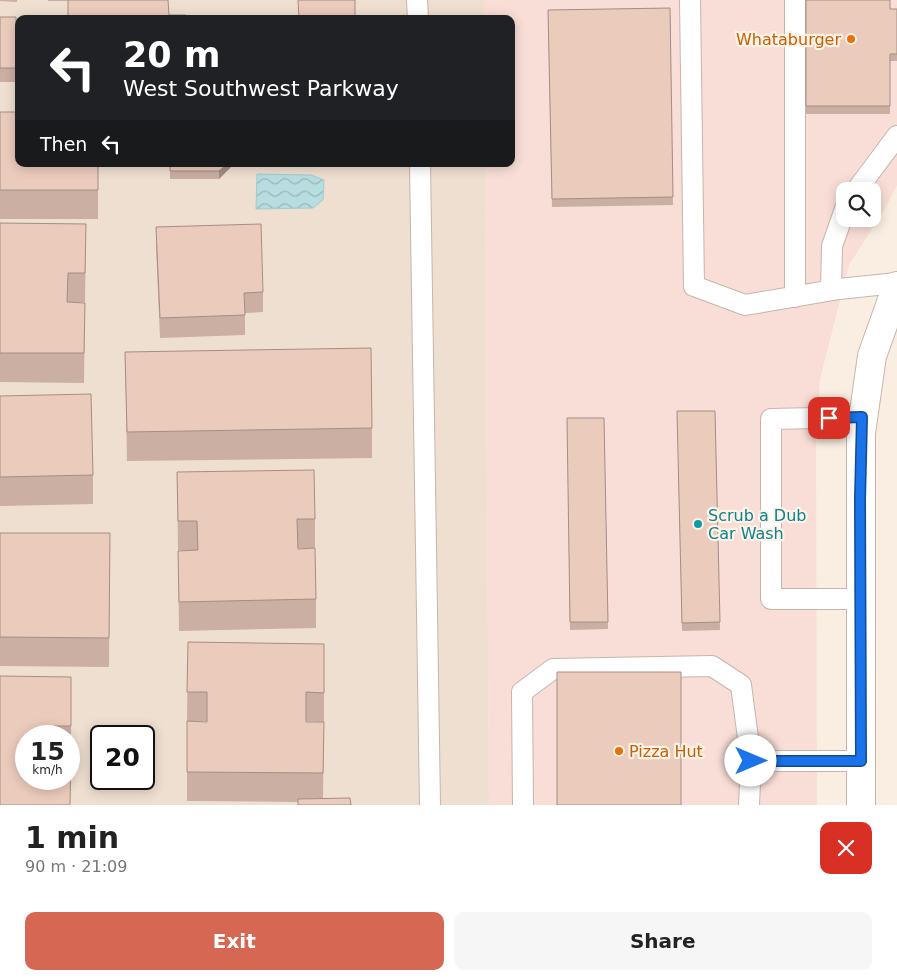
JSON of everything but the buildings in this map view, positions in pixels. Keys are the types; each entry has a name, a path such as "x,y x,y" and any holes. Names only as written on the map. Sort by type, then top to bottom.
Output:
{"street":[{"path":"862,805 860,499 862,417 872,356 897,284"}],"lane":[{"path":"418,0 418,15"},
{"path":"690,0 694,286 746,305 832,290 897,284"},
{"path":"795,0 795,297"},
{"path":"863,182 897,136"},
{"path":"420,167 430,805"},
{"path":"832,290 832,246 839,227"},
{"path":"860,599 771,599 771,419 862,417"},
{"path":"523,805 522,692 553,669 712,666 741,685 751,761 749,805"},
{"path":"751,761 861,761"}],"shaded area":[{"path":"0,0 484,0 484,15 15,15 15,167 485,167 489,805 0,805"},
{"path":"484,0 897,0 897,185 881,215 881,182 836,182 836,227 873,227 849,265 820,379 816,444 817,805 489,805 485,167 515,167 515,15 484,15"}],"water":[{"path":"257,174 311,175 324,180 323,200 313,208 256,209"}],"place":[{"name":"Whataburger","path":"851,39"},
{"name":"Scrub a Dub Car Wash","path":"698,524"},
{"name":"Pizza Hut","path":"619,751"}],"route":[{"path":"751,761 861,761 860,499 862,417 829,418"}]}
